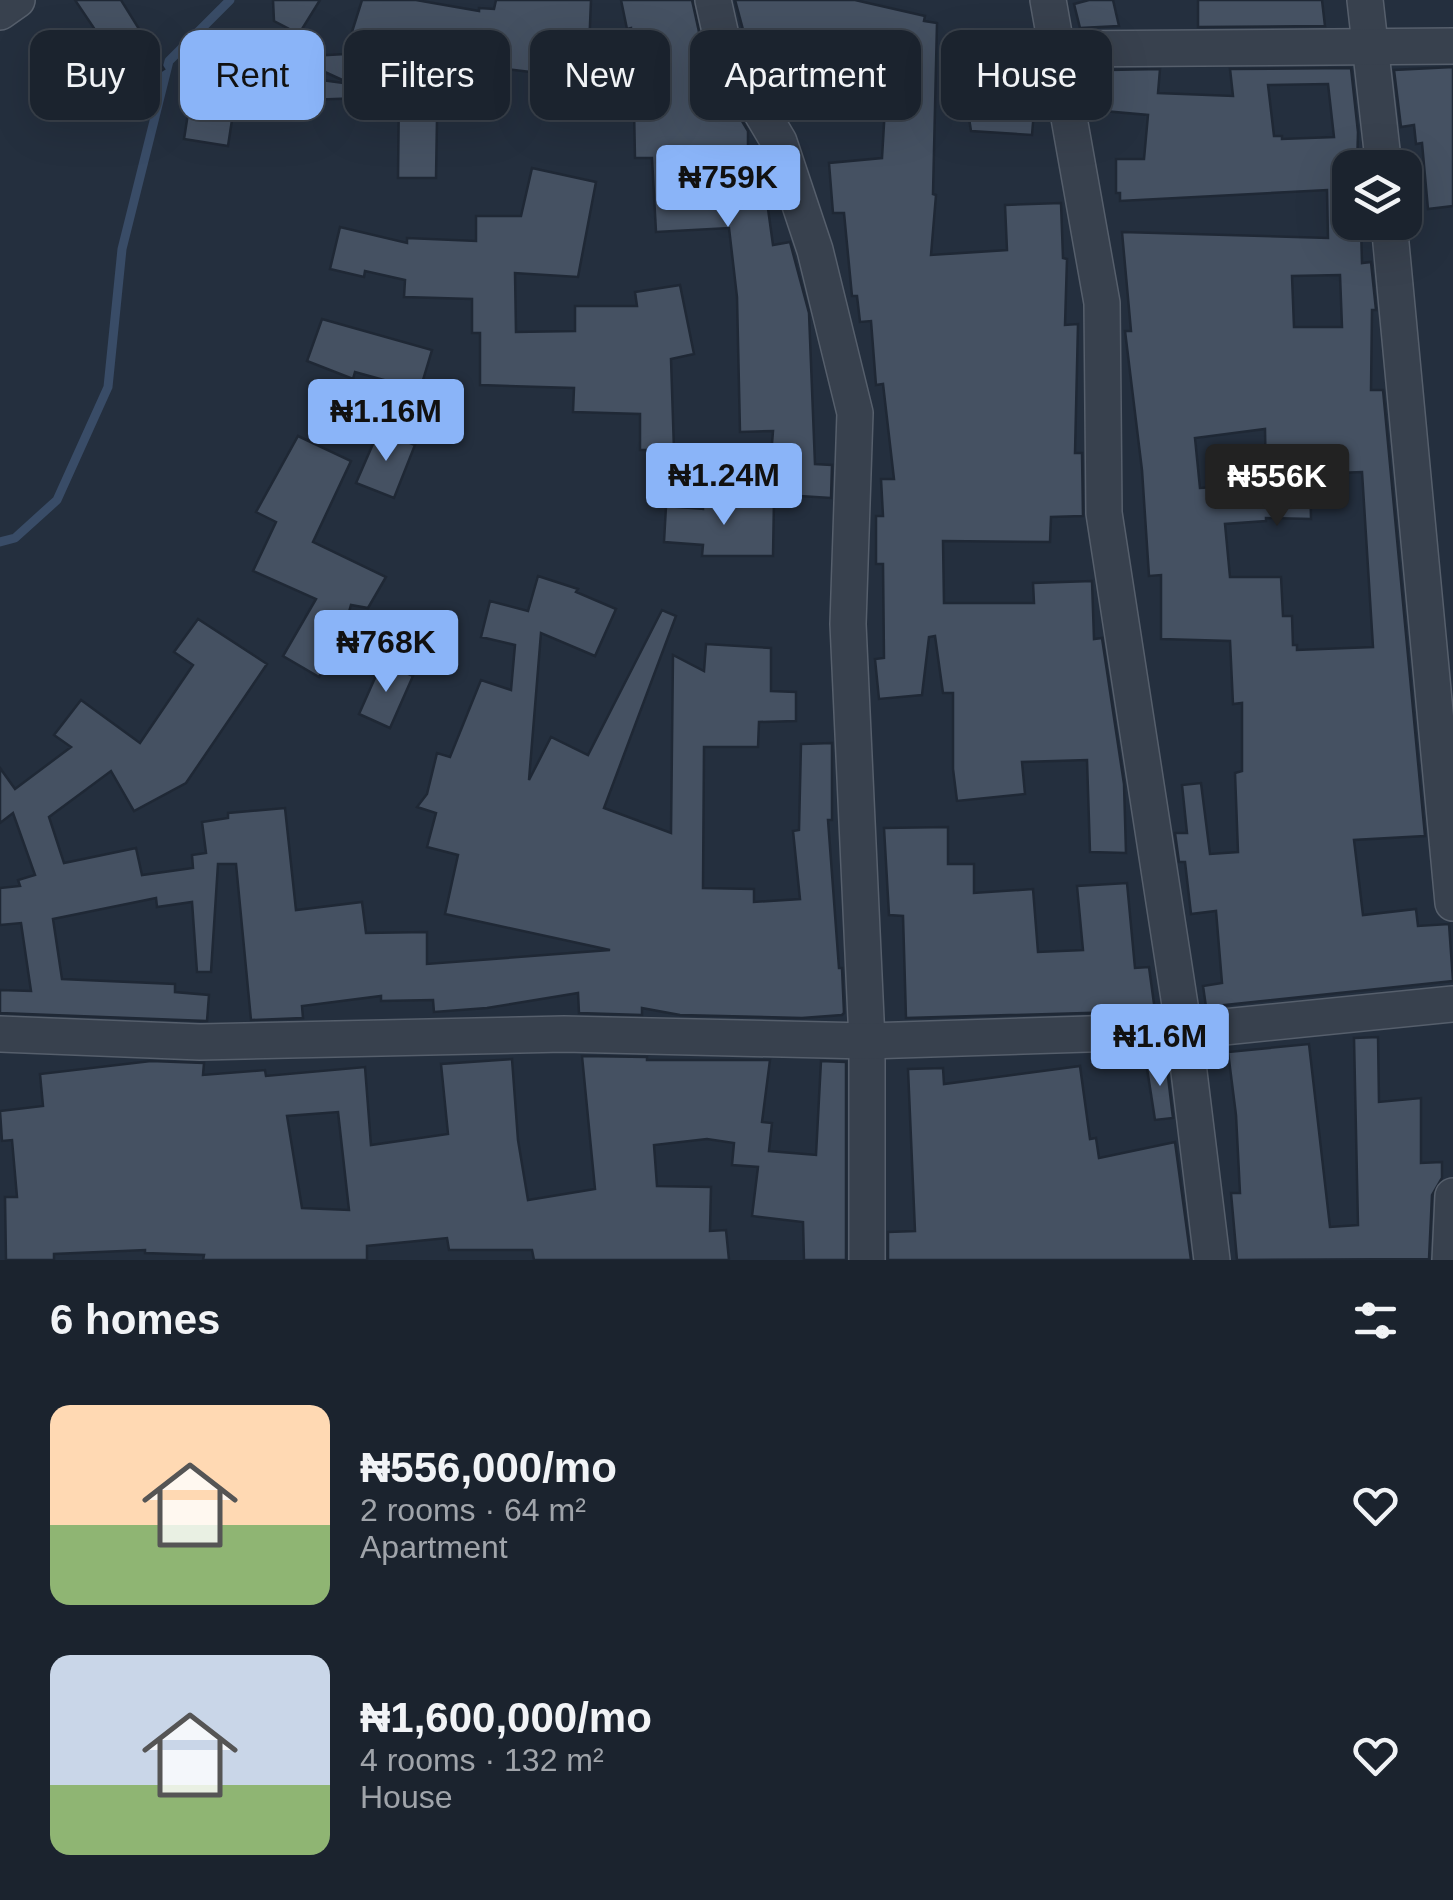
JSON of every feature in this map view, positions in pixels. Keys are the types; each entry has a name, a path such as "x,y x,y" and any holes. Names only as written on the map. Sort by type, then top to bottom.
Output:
{"street":[{"path":"0,12 17,0"},
{"path":"713,0 724,49 779,142 815,250 856,413 848,624 867,1041 867,1260"},
{"path":"1048,0 1055,30"},
{"path":"1365,0 1382,150"},
{"path":"1112,49 1453,46"},
{"path":"1071,120 1102,303 1104,513 1184,1031 1212,1260"},
{"path":"1391,240 1453,903"},
{"path":"0,1034 200,1042 564,1034 867,1041 1184,1031 1453,1004"},
{"path":"1450,1260 1453,1196"}],"building":[{"path":"75,0 121,0 140,30 95,30"},
{"path":"273,0 320,0 301,30 291,30 274,21"},
{"path":"362,0 416,0 479,11 494,9 496,0 591,0 590,30 530,30 530,72 510,70 510,30 353,30"},
{"path":"621,0 692,0 699,30 690,30 690,120 741,120 748,131 748,166 762,165 773,245 790,242 809,313 815,464 832,465 831,498 768,494 773,431 740,432 737,297 729,228 656,232 652,158 635,158 634,120 670,120 670,30 627,29"},
{"path":"735,0 855,0 925,16 924,21 937,23 933,194 936,195 931,255 1007,250 1005,205 1061,203 1063,258 1067,259 1065,325 1078,324 1075,453 1082,453 1083,516 1051,517 1050,542 943,541 944,603 1034,603 1033,583 1092,581 1094,639 1102,638 1124,784 1126,853 1090,852 1087,760 1022,762 1025,794 957,801 953,693 943,693 935,636 929,637 922,695 879,699 875,659 884,658 883,564 876,564 876,516 883,516 881,479 894,479 883,384 876,385 871,321 860,322 857,296 852,296 844,213 833,213 829,163 882,158 884,120 921,120 921,30 743,30"},
{"path":"1113,0 1119,26 1080,28 1074,4"},
{"path":"1198,0 1322,0 1325,26 1198,27"},
{"path":"344,54 344,81 324,72 324,55"},
{"path":"1453,67 1453,206 1428,209 1422,143 1416,144 1414,125 1401,127 1394,70"},
{"path":"1351,68 1358,150 1332,150 1332,240 1361,240 1362,263 1371,262 1376,310 1372,310 1371,390 1383,390 1425,836 1354,840 1363,915 1416,909 1418,926 1449,924 1453,981 1206,1007 1203,986 1222,983 1216,911 1191,914 1185,862 1179,862 1175,833 1187,833 1182,785 1201,783 1210,854 1238,852 1235,773 1242,771 1242,703 1233,704 1230,641 1161,639 1161,575 1149,576 1142,470 1125,331 1131,331 1122,232 1328,238 1327,190 1120,201 1120,193 1116,193 1116,159 1144,159 1148,115 1112,112 1112,70 1160,69 1158,93 1233,96 1230,69","holes":["1328,84 1334,137 1274,136 1268,85","1340,275 1342,327 1294,327 1292,276","1265,429 1266,484 1200,488 1195,438","1362,472 1373,647 1297,650 1297,645 1293,645 1292,616 1283,616 1281,577 1230,577 1225,524 1266,518 1311,519 1310,474"]},
{"path":"324,80 344,83 344,99 324,99"},
{"path":"187,120 232,120 228,146 184,139"},
{"path":"399,120 437,120 436,178 398,178"},
{"path":"969,120 1033,120 1032,135 971,131"},
{"path":"532,168 596,182 578,277 515,273 516,332 575,331 575,306 637,306 635,292 680,285 694,354 671,359 674,450 640,450 640,414 573,412 574,388 480,385 480,333 472,333 472,299 404,297 405,280 365,271 364,277 330,269 340,227 407,243 407,238 476,241 476,216 521,216"},
{"path":"322,319 432,350 420,390 355,372 353,379 307,361"},
{"path":"379,430 415,445 394,498 356,483"},
{"path":"298,436 351,461 313,542 386,577 368,608 351,605 341,640 319,677 283,656 316,599 253,571 276,522 256,512"},
{"path":"703,499 726,499 727,506 741,505 740,500 774,500 773,556 702,556 703,545 664,542 666,506 703,509"},
{"path":"538,576 578,589 576,592 616,609 595,656 541,633 529,780 551,737 588,755 662,610 676,616 604,808 671,833 673,655 704,671 706,644 771,648 771,691 796,692 796,721 759,722 758,747 704,747 703,888 754,889 754,902 800,899 793,831 799,830 801,744 832,743 832,820 828,820 842,968 842,1015 680,1015 642,1008 642,1015 579,1013 578,993 434,1012 433,1000 381,1001 381,996 302,1006 303,1018 251,1020 236,864 218,864 211,972 197,972 192,902 157,907 156,898 53,919 62,979 175,984 175,992 209,995 207,1021 0,1013 0,990 31,991 21,923 0,925 0,888 20,886 18,880 35,875 13,813 0,823 0,768 15,789 71,747 54,735 81,700 140,743 193,665 174,652 198,619 267,664 186,783 134,811 111,771 49,817 64,863 136,848 142,875 193,868 192,855 206,853 202,822 228,818 228,813 285,808 296,910 362,902 366,933 427,932 427,964 610,950 445,914 458,855 427,847 436,813 417,807 427,794 437,753 450,757 481,680 511,690 515,645 481,637 490,601 528,611"},
{"path":"382,662 413,676 390,728 359,714"},
{"path":"948,827 948,864 974,864 974,893 1033,889 1038,952 1083,950 1077,886 1127,883 1135,968 1149,967 1155,1011 906,1018 903,916 889,915 884,828"},
{"path":"1378,1037 1379,1102 1421,1098 1421,1163 1442,1162 1442,1178 1432,1195 1429,1259 1237,1260 1231,1193 1240,1193 1228,1052 1309,1044 1330,1227 1358,1225 1354,1038"},
{"path":"582,1056 770,1060 762,1122 772,1123 769,1151 816,1155 821,1061 846,1062 846,1260 804,1260 803,1222 752,1216 758,1167 732,1165 734,1143 707,1139 654,1145 657,1186 711,1187 710,1231 726,1230 729,1260 534,1260 532,1250 449,1250 447,1238 367,1246 367,1260 203,1260 204,1255 145,1250 54,1254 54,1260 6,1260 5,1197 17,1197 12,1140 2,1141 0,1111 43,1106 40,1074 151,1061 204,1063 203,1075 265,1070 266,1076 365,1067 371,1145 448,1134 441,1064 512,1059 518,1140 528,1200 595,1189","holes":["338,1112 349,1210 302,1208 287,1116"]},
{"path":"1166,1060 1173,1118 1155,1120 1146,1062"},
{"path":"1080,1066 1090,1139 1096,1138 1099,1158 1175,1142 1191,1260 888,1260 888,1232 915,1231 908,1069 943,1068 944,1084"}],"waterway":[{"path":"0,542 15,538 57,500 108,387 122,249 169,61 230,0"}]}
